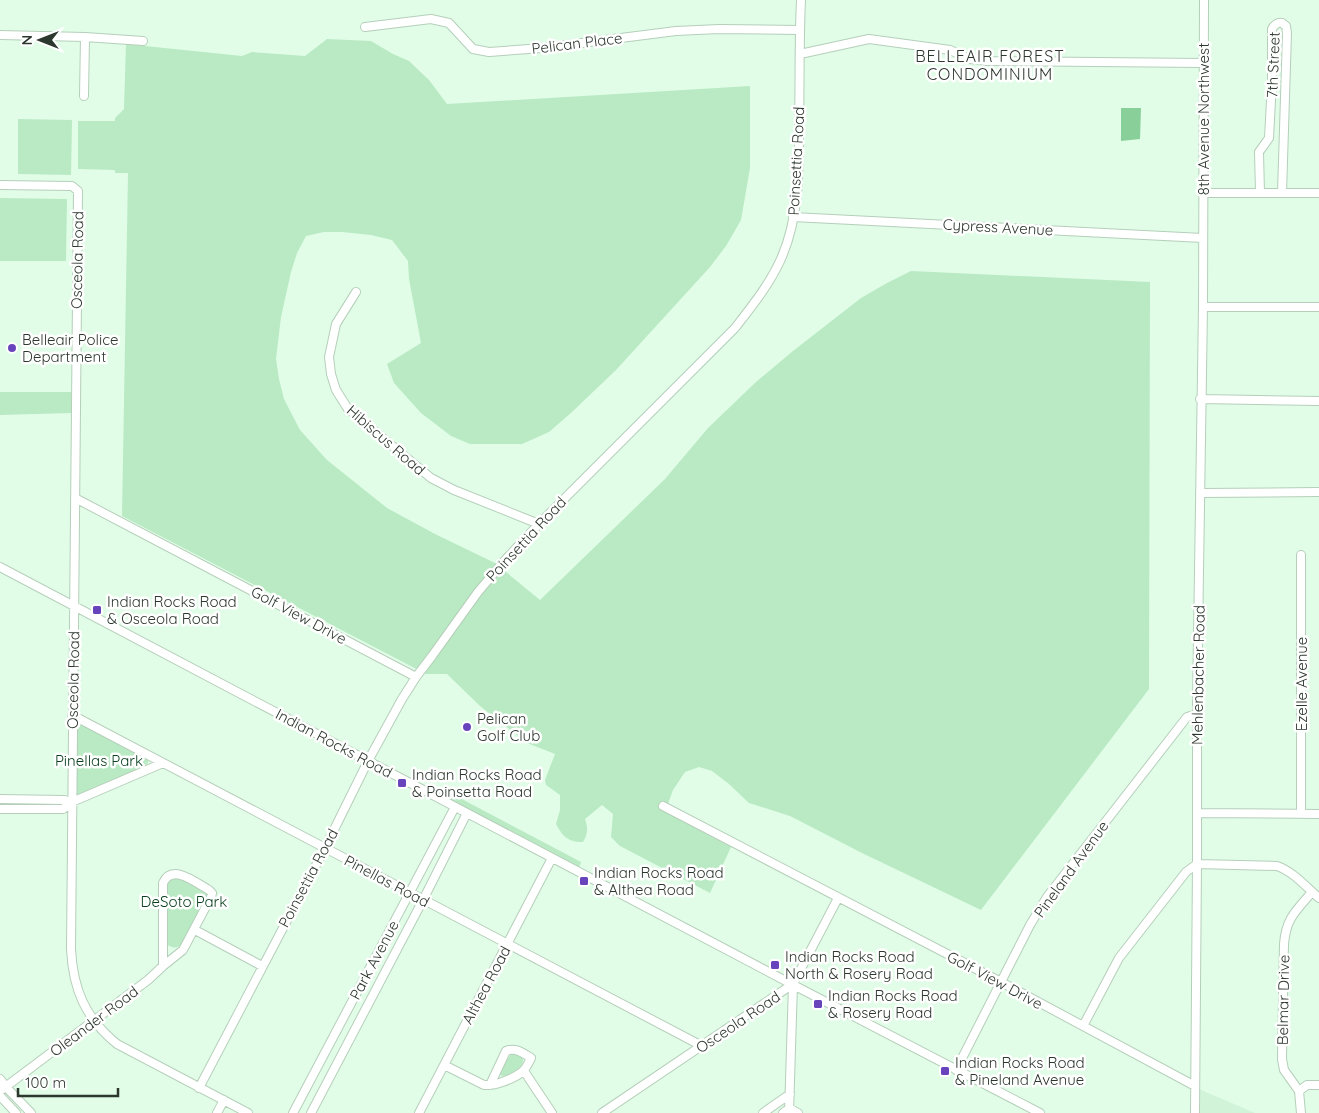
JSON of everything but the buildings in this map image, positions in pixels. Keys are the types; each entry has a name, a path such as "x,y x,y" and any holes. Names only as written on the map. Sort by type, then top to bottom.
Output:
{"street":[{"name":"Poinsettia Road","path":"198,1088 368,761 416,677 478,592 506,559 735,328 761,294 780,261 788,241 793,217 799,159 801,0"},
{"name":"8th Avenue Northwest","path":"1202,238 1204,0"},
{"name":"Pelican Place","path":"366,26 431,18 449,23 473,49 488,52 542,48 676,31 719,29 800,30"},
{"name":"7th Street","path":"1260,193 1259,152 1269,138 1272,29 1273,26 1282,22 1286,26 1287,33 1282,193"},
{"path":"0,35 85,37 143,41"},
{"path":"84,96 85,37"},
{"path":"800,54 869,39 950,50 970,59 987,61 1204,63"},
{"name":"Osceola Road","path":"0,185 72,186 78,191 71,949 75,983 81,1001 93,1021 104,1034 117,1044 248,1113"},
{"path":"1203,193 1319,194"},
{"name":"Cypress Avenue","path":"793,217 1202,238"},
{"name":"Mehlenbacher Road","path":"1195,1113 1200,398 1203,307 1202,238"},
{"name":"Hibiscus Road","path":"356,292 336,324 329,357 331,374 336,390 348,409 430,478 454,490 539,524"},
{"path":"1203,307 1319,307"},
{"path":"1200,398 1319,401"},
{"path":"1200,493 1319,492"},
{"name":"Golf View Drive","path":"75,498 416,677"},
{"name":"Ezelle Avenue","path":"1301,814 1302,554"},
{"name":"Indian Rocks Road","path":"0,567 1040,1113"},
{"name":"Pineland Avenue","path":"956,1070 1030,925 1047,897 1187,717 1197,714"},
{"name":"Pinellas Road","path":"72,715 702,1046"},
{"path":"0,809 63,809 72,802 163,763"},
{"path":"0,799 64,800 72,802"},
{"name":"Golf View Drive","path":"663,806 1001,982 1195,1086"},
{"name":"Park Avenue","path":"293,1113 455,807"},
{"name":"Park Avenue","path":"311,1113 467,813"},
{"path":"1197,813 1319,814"},
{"name":"Althea Road","path":"419,1113 552,858"},
{"path":"1083,1026 1119,958 1186,872 1197,864 1277,866 1292,874 1319,898"},
{"name":"Oleander Road","path":"3,1089 148,980 183,950 195,930 212,893 179,874 169,874 163,883 163,966"},
{"name":"Belmar Drive","path":"1299,1091 1284,1070 1282,1059 1284,944 1285,930 1290,918 1312,892"},
{"name":"Osceola Road","path":"603,1113 793,984 838,898"},
{"path":"195,930 262,966"},
{"path":"793,984 790,1094 787,1111 798,1113"},
{"path":"444,1065 484,1085 490,1086 524,1071 531,1058 517,1050 506,1051 490,1086"},
{"path":"524,1071 552,1113"},
{"path":"0,1079 3,1089 31,1113"},
{"path":"1301,1113 1299,1091 1307,1084 1319,1085"},
{"path":"763,1113 790,1094"},
{"path":"0,1096 16,1113"},
{"path":"217,1113 224,1100"}],"shaded area":[{"path":"1121,108 1141,108 1140,139 1121,141"},
{"path":"1199,1089 1255,1113 1198,1113"}],"green space":[{"path":"327,39 371,41 409,61 429,80 447,104 750,86 750,168 741,220 726,246 710,267 616,370 549,432 522,444 470,444 451,436 421,413 394,383 387,364 421,343 409,279 408,261 392,240 371,235 324,232 306,236 297,253 281,317 276,359 284,399 300,430 327,460 387,508 495,563 540,600 665,479 708,428 756,382 861,298 887,283 911,271 1150,282 1149,689 981,910 790,816 749,803 712,771 699,767 685,772 673,790 665,812 731,847 710,893 620,846 611,837 613,814 602,805 585,819 587,831 583,842 570,840 563,835 556,824 560,810 560,795 546,785 545,780 555,754 527,743 480,706 447,674 426,674 122,516 128,173 115,173 115,170 78,169 78,121 115,121 115,118 124,109 126,44 242,56 252,52 305,56"},
{"path":"18,119 72,120 71,175 18,174"},
{"path":"0,198 67,199 66,261 0,261"},
{"path":"0,392 71,392 71,413 0,415"},
{"name":"Pinellas Park","path":"77,724 81,724 145,756 148,759 148,763 143,767 77,795 75,791 75,727"},
{"path":"439,787 581,862 579,868 436,793"},
{"name":"DeSoto Park","path":"179,877 206,891 208,894 185,942 174,948 165,941 166,884 169,878"},
{"path":"511,1054 520,1056 523,1058 523,1061 517,1069 505,1077 500,1075 501,1069"}],"place":[{"name":"Belleair Police Department","path":"12,348"},
{"name":"Indian Rocks Road & Osceola Road","path":"97,610"},
{"name":"Pelican Golf Club","path":"467,727"},
{"name":"Indian Rocks Road & Poinsetta Road","path":"402,783"},
{"name":"Indian Rocks Road & Althea Road","path":"584,881"},
{"name":"Indian Rocks Road North & Rosery Road","path":"775,965"},
{"name":"Indian Rocks Road & Rosery Road","path":"818,1004"},
{"name":"Indian Rocks Road & Pineland Avenue","path":"945,1071"}],"district":[{"name":"BELLEAIR FOREST CONDOMINIUM","path":"990,65"}]}
